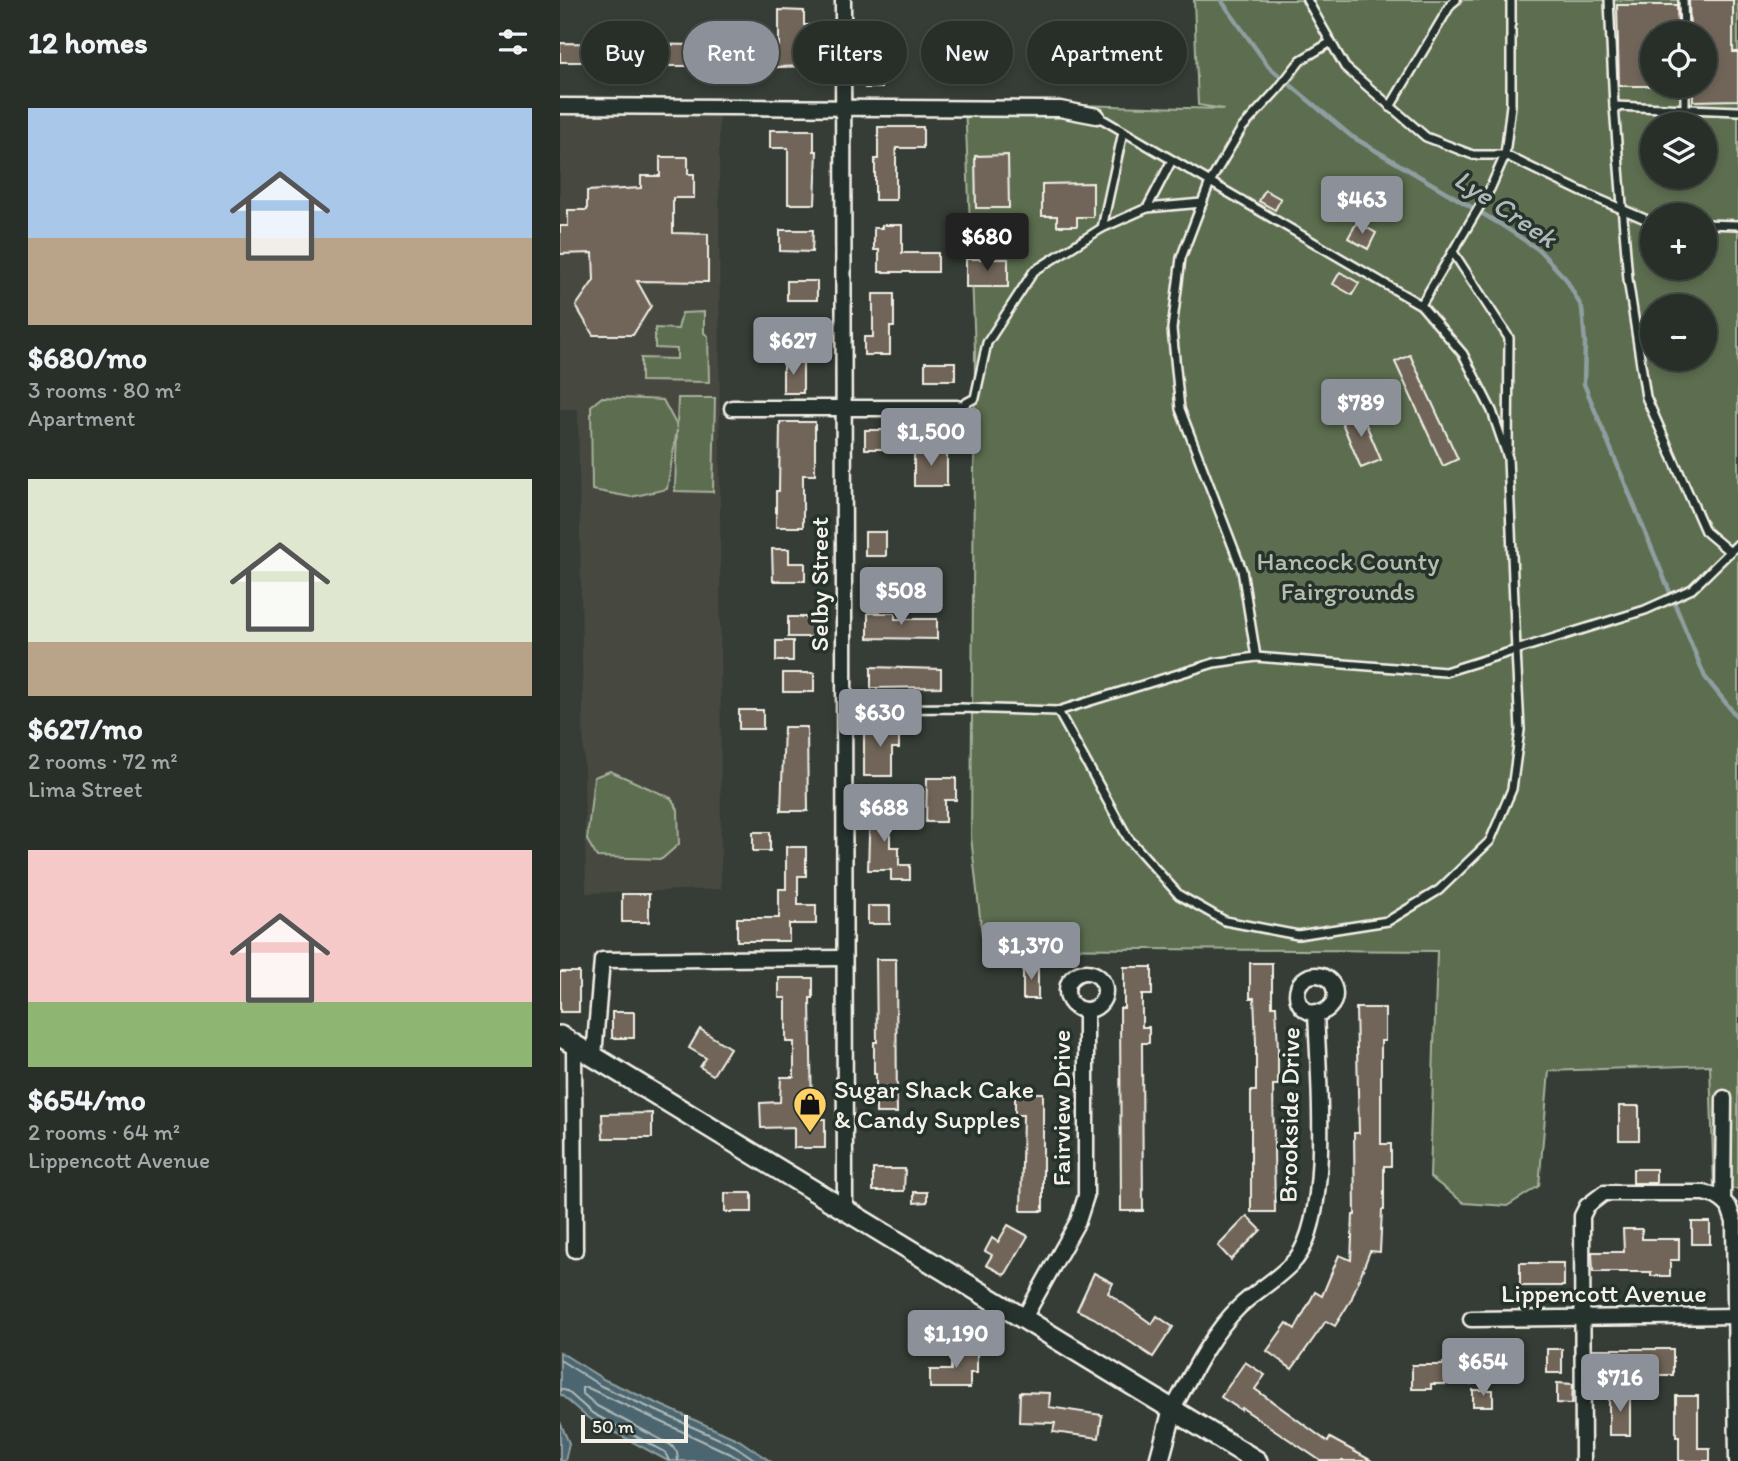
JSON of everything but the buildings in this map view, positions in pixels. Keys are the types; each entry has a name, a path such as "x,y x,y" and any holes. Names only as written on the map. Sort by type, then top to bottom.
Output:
{"main road":[{"path":"567,1041 1257,1461"}],"street":[{"name":"Selby Street","path":"844,0 845,1209"},
{"path":"560,106 843,106 1060,110 1097,116"},
{"path":"732,408 957,408"},
{"path":"594,1056 602,960 844,958"},
{"name":"Fairview Drive","path":"1024,1318 1078,1221 1086,1196 1086,1010"},
{"name":"Brookside Drive","path":"1159,1461 1173,1409 1223,1326 1241,1305 1296,1258 1310,1230 1316,1210 1319,1159 1316,1012"},
{"path":"567,1041 575,1250"},
{"path":"1723,1201 1724,1098"},
{"path":"1583,1461 1583,1216 1587,1206 1604,1193 1704,1193 1723,1201 1729,1207 1734,1222 1737,1461"},
{"name":"Lippencott Avenue","path":"1471,1319 1737,1316"}],"lane":[{"path":"1307,0 1345,67 1426,137 1473,155 1505,155 1640,217"},
{"path":"1390,107 1451,4 1456,0"},
{"path":"1421,305 1490,189 1505,155 1511,105 1511,0"},
{"path":"1609,0 1614,106 1628,279 1646,397 1705,531 1730,552"},
{"path":"1683,0 1684,21"},
{"path":"1256,657 1242,570 1180,409 1172,330 1181,258 1210,182 1242,128 1296,66 1331,42"},
{"path":"1685,98 1685,109"},
{"path":"1614,106 1738,111"},
{"path":"1097,116 1421,305 1463,354 1492,411 1508,458"},
{"path":"1102,228 1123,132"},
{"path":"1147,208 1172,160"},
{"path":"957,408 975,398 987,343 1034,271 1102,228 1147,208 1202,203"},
{"path":"1717,224 1738,225"},
{"path":"1058,711 1128,838 1179,895 1225,921 1298,935 1388,921 1439,890 1490,841 1512,789 1520,730 1508,458 1509,338 1453,252"},
{"path":"844,709 1058,711 1214,663 1256,657 1445,671 1646,610 1692,590 1738,544"}],"shaded area":[{"path":"560,105 719,107 721,889 586,893 578,409 560,409"}],"green space":[{"name":"Hancock County Fairgrounds","path":"1194,0 1738,0 1738,1189 1714,1188 1710,1065 1549,1071 1539,1186 1507,1206 1464,1203 1430,1177 1437,951 1004,948 983,944 971,837 975,351 965,102 1224,109 1198,105"},
{"path":"704,312 704,333 708,336 709,382 641,381 641,358 677,359 677,349 655,348 655,328 678,329 682,313"},
{"path":"602,397 663,400 677,426 678,398 715,398 713,492 675,491 677,430 667,489 631,497 592,490 591,406"},
{"path":"610,771 671,798 678,810 679,844 662,859 597,857 587,840 594,777"}],"water":[{"path":"560,1352 605,1380 739,1440 770,1461 668,1461 588,1418 560,1394"},
{"path":"560,1422 569,1443 565,1461 560,1461"}],"waterway":[{"name":"Lye Creek","path":"1221,0 1269,67 1351,136 1500,224 1539,250 1566,279 1582,308 1584,384 1705,677 1738,718"}],"place":[{"name":"Sugar Shack Cake & Candy Supples","path":"810,1134"}]}
